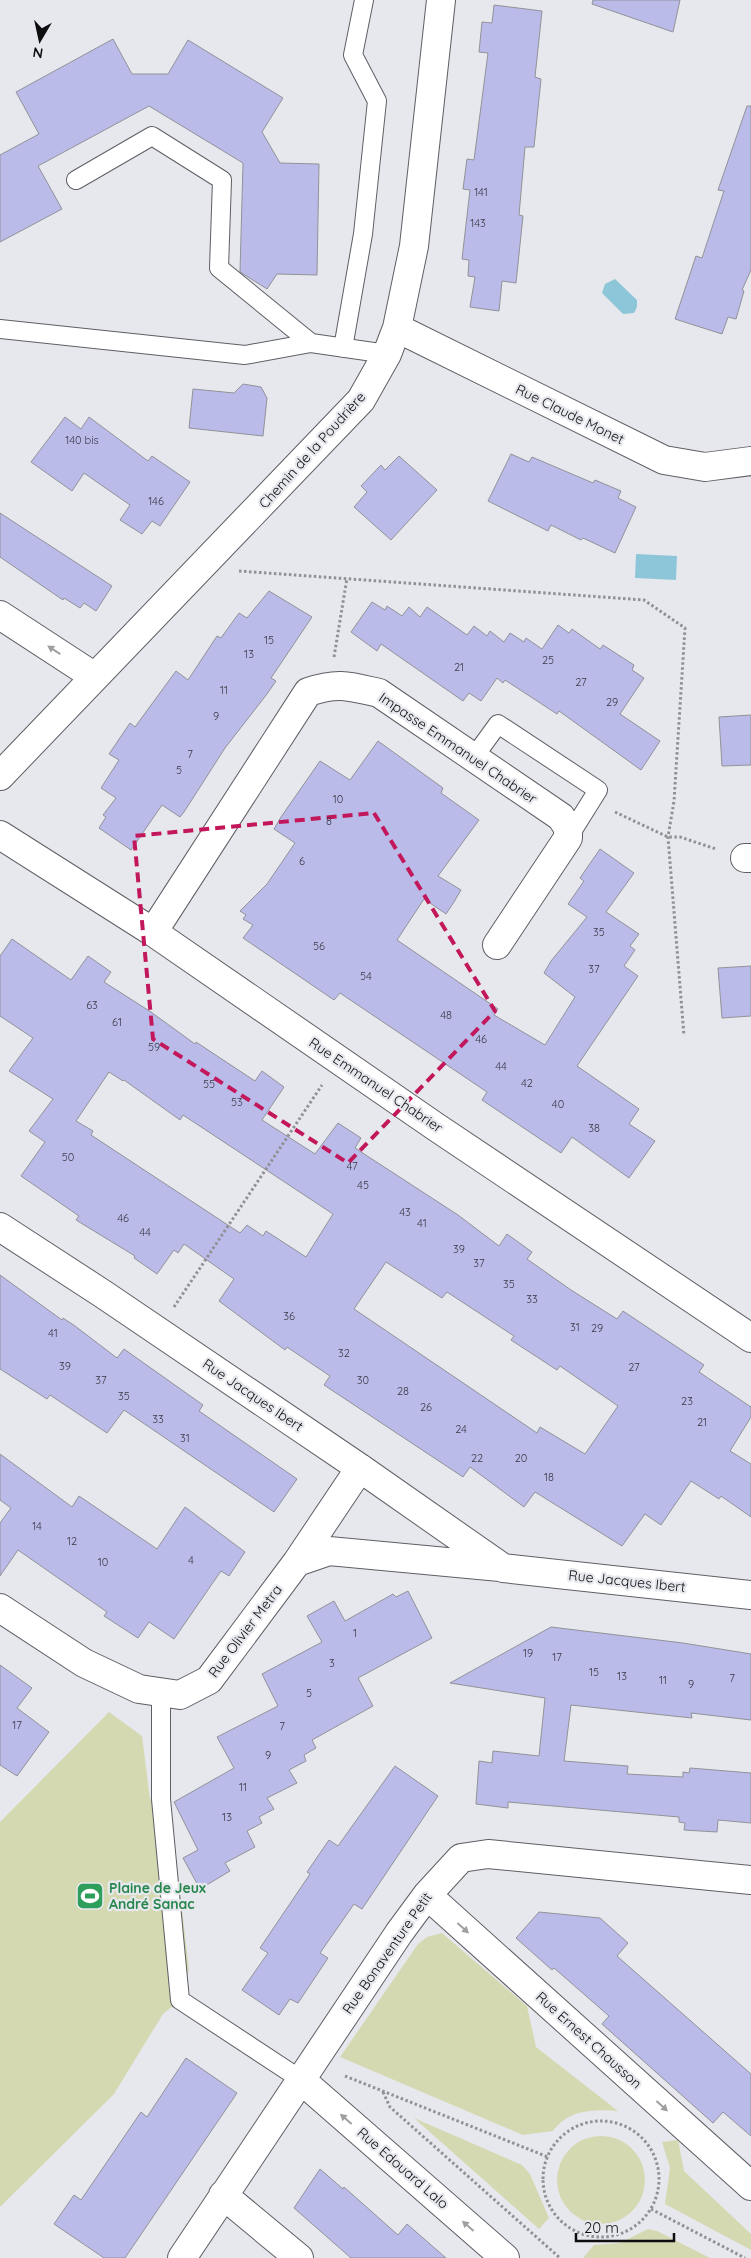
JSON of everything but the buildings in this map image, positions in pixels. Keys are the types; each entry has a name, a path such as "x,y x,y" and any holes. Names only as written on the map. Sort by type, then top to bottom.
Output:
{"street":[{"name":"Chemin de la Poudrière","path":"0,776 202,568 361,400 387,354 397,328 414,246 441,0"},
{"name":"Rue Claude Monet","path":"397,328 664,460 705,468 751,461"},
{"path":"0,615 95,677"},
{"name":"Impasse Emmanuel Chabrier","path":"154,932 308,692 329,685 344,685 380,693 561,817 568,828 568,838"},
{"name":"Rue Emmanuel Chabrier","path":"0,835 154,932 339,1060 751,1338"},
{"path":"497,945 568,838"},
{"name":"Rue Jacques Ibert","path":"0,1227 158,1331 503,1568"},
{"name":"Rue Olivier Metra","path":"0,1608 84,1663 140,1689 180,1695 209,1680 297,1562 360,1468"},
{"name":"Rue Jacques Ibert","path":"297,1562 329,1551 751,1595"},
{"name":"Rue Bonaventure Petit","path":"182,2258 300,2078 399,1932 427,1895 461,1858 488,1854 751,1880"},
{"name":"Rue Ernest Chausson","path":"427,1895 751,2186"},
{"name":"Rue Edouard Lalo","path":"300,2078 505,2258"},
{"path":"223,2195 299,2258"}],"lane":[{"path":"343,348 364,234 377,102 353,55 364,0"},
{"path":"76,180 152,136 222,180 219,268 311,343"},
{"path":"0,329 245,355 311,343 387,354"},
{"path":"474,758 498,724 598,790 568,838"},
{"path":"161,1693 161,1799 180,2000 300,2078"}],"path":[{"path":"202,568 644,600 685,628 674,801 668,837 684,1036"},
{"path":"329,685 347,578"},
{"path":"593,798 615,812 668,837 680,837 748,858"},
{"path":"158,1331 339,1060"},
{"path":"300,2078 344,2075 548,2157"},
{"path":"382,2091 390,2108 560,2258"},
{"path":"608,2121 624,2126 638,2134 650,2146 657,2162 660,2178 658,2194 651,2210 640,2222 626,2232 611,2236 594,2237 578,2232 564,2224 552,2211 546,2197 543,2180 545,2164 551,2148 562,2136 576,2126 592,2122 608,2121"},
{"path":"651,2210 745,2258"}],"highlighted area":[{"path":"374,813 495,1011 348,1163 153,1039 134,836"}],"green space":[{"name":"Plaine de Jeux André Sanac","path":"109,1712 142,1736 150,1799 169,1798 189,1969 180,2000 163,2014 114,2094 0,2207 0,1822"},
{"path":"442,1933 527,2006 536,2047 618,2111 599,2110 582,2112 566,2119 553,2131 523,2135 340,2057 418,1944 427,1937"},
{"path":"414,2118 522,2165 530,2174 549,2218 539,2229"},
{"path":"601,2136 618,2140 632,2149 641,2163 645,2180 641,2197 632,2211 618,2220 601,2224 584,2220 570,2211 561,2197 557,2180 561,2163 570,2149 584,2140"},
{"path":"678,2140 684,2171 751,2234 751,2250 665,2204 670,2168 662,2142"},
{"path":"648,2229 657,2231 710,2258 583,2258 594,2245 620,2243"}],"water":[{"path":"615,279 637,300 637,307 634,313 623,314 602,293 605,284"},
{"path":"636,554 677,556 676,580 635,578"}],"place":[{"name":"Plaine de Jeux André Sanac","path":"90,1896"}]}
